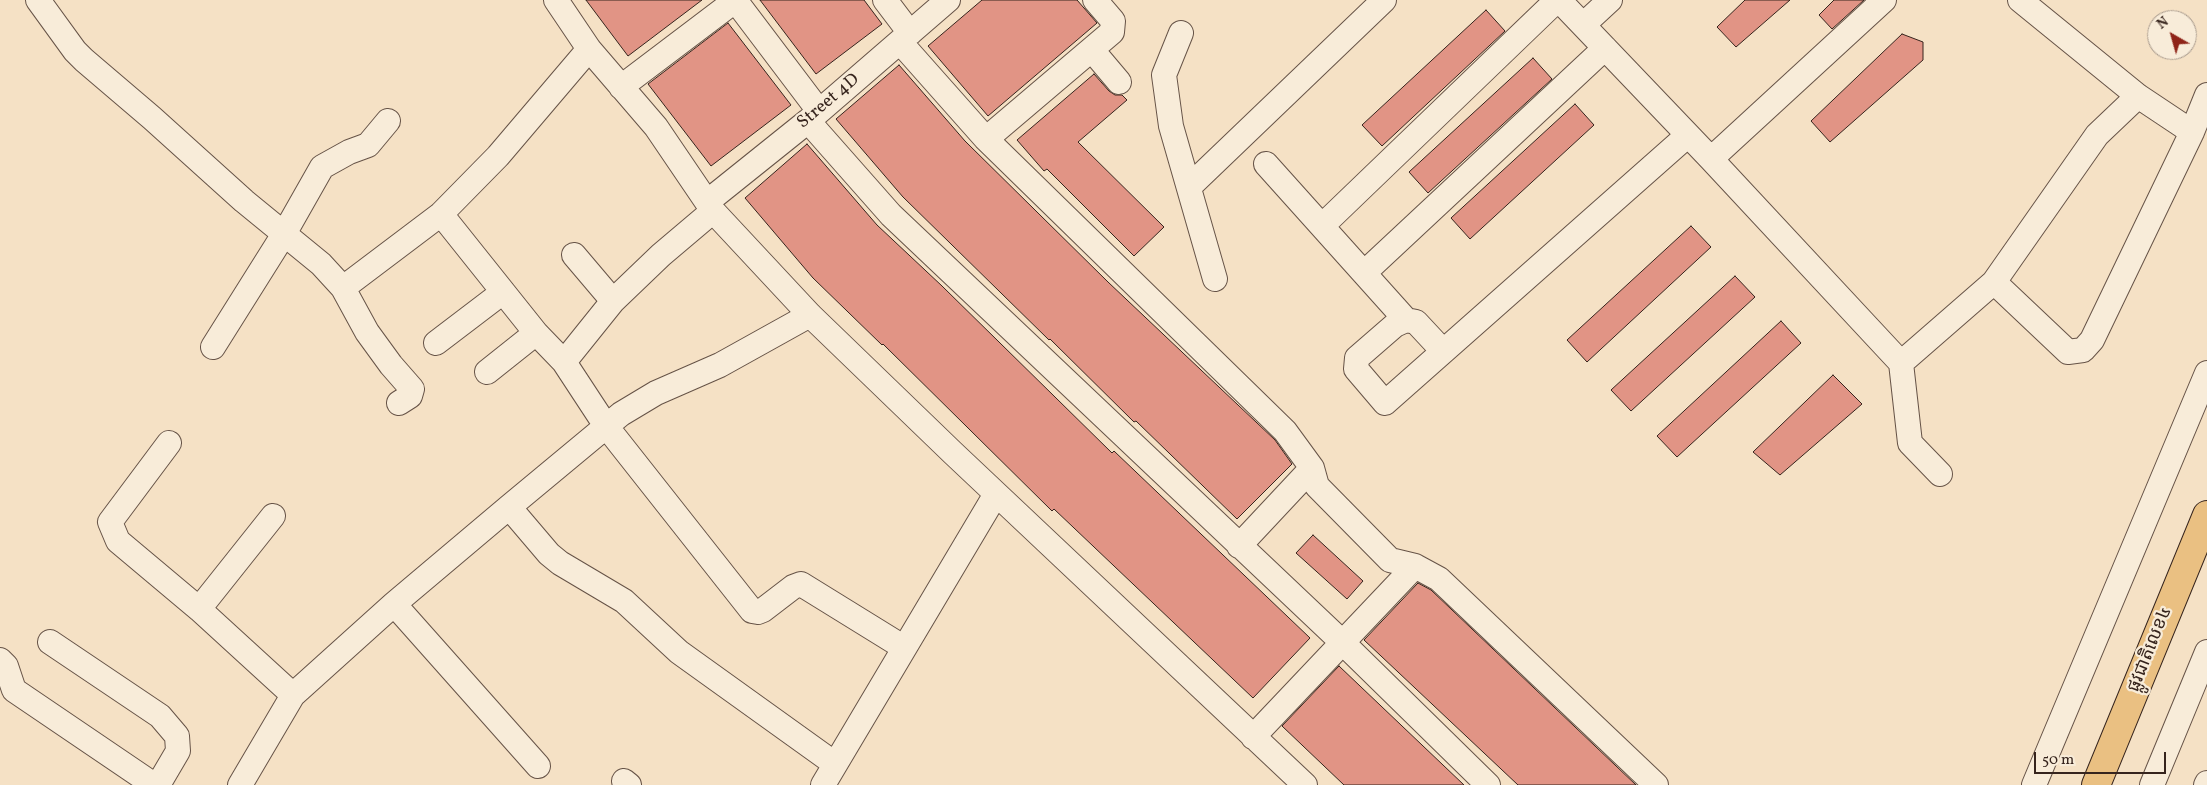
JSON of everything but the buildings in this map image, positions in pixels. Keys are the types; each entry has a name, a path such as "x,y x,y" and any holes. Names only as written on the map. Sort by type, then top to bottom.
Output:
{"highway":[{"name":"ផ្លូវជាតិលេខ៤","path":"2096,785 2207,515"}],"street":[{"path":"38,0 75,51 84,60 320,264 343,288 367,332 412,389 410,396 399,403"},
{"path":"556,0 589,49 656,127 710,206 810,315 1304,785"},
{"path":"621,87 736,0 813,116 891,215 1342,642 1488,785"},
{"path":"885,0 905,37 986,139 1285,430 1312,468 1317,486 1390,560 1415,566 1439,579 1656,785"},
{"name":"Street 4D","path":"564,362 613,301 710,206 948,0"},
{"path":"986,139 1112,32 1113,21 1095,0"},
{"path":"1190,186 1384,0"},
{"path":"1322,226 1558,0 1711,159 1901,363 1910,443 1940,474"},
{"path":"1583,25 1610,0"},
{"path":"1711,159 1884,0"},
{"path":"2020,0 2138,96 2192,132"},
{"path":"1181,33 1164,75 1172,126 1215,279"},
{"path":"1364,273 1605,48"},
{"path":"343,288 441,214 498,156 589,49"},
{"path":"1092,50 1118,82"},
{"path":"1994,282 2068,352 2083,350 2092,340 2192,132 2207,95"},
{"path":"1901,363 1994,282 2097,135 2138,96"},
{"path":"213,347 284,234 322,167 349,152 368,145 388,121"},
{"path":"1443,351 1416,322 1406,320 1395,325 1357,358 1356,369 1385,403 1688,135"},
{"path":"1266,164 1406,320"},
{"path":"441,214 536,333 564,362 606,426 752,611 758,612 763,610 800,584 903,648"},
{"path":"574,255 613,301"},
{"path":"436,343 503,292"},
{"path":"240,785 293,695 394,604 606,426 656,393 720,365 810,315"},
{"path":"487,372 536,333"},
{"path":"2034,785 2207,373"},
{"path":"169,443 110,522 118,541 199,609 293,695"},
{"path":"1239,546 1312,468"},
{"path":"823,785 996,494"},
{"path":"509,506 548,554 624,602 679,652 836,764"},
{"path":"199,609 273,516"},
{"path":"1253,736 1415,566"},
{"path":"394,604 538,766"},
{"path":"0,660 6,666 14,690 156,785 178,751 177,736 160,716 50,642"},
{"path":"2152,785 2207,652"}]}
